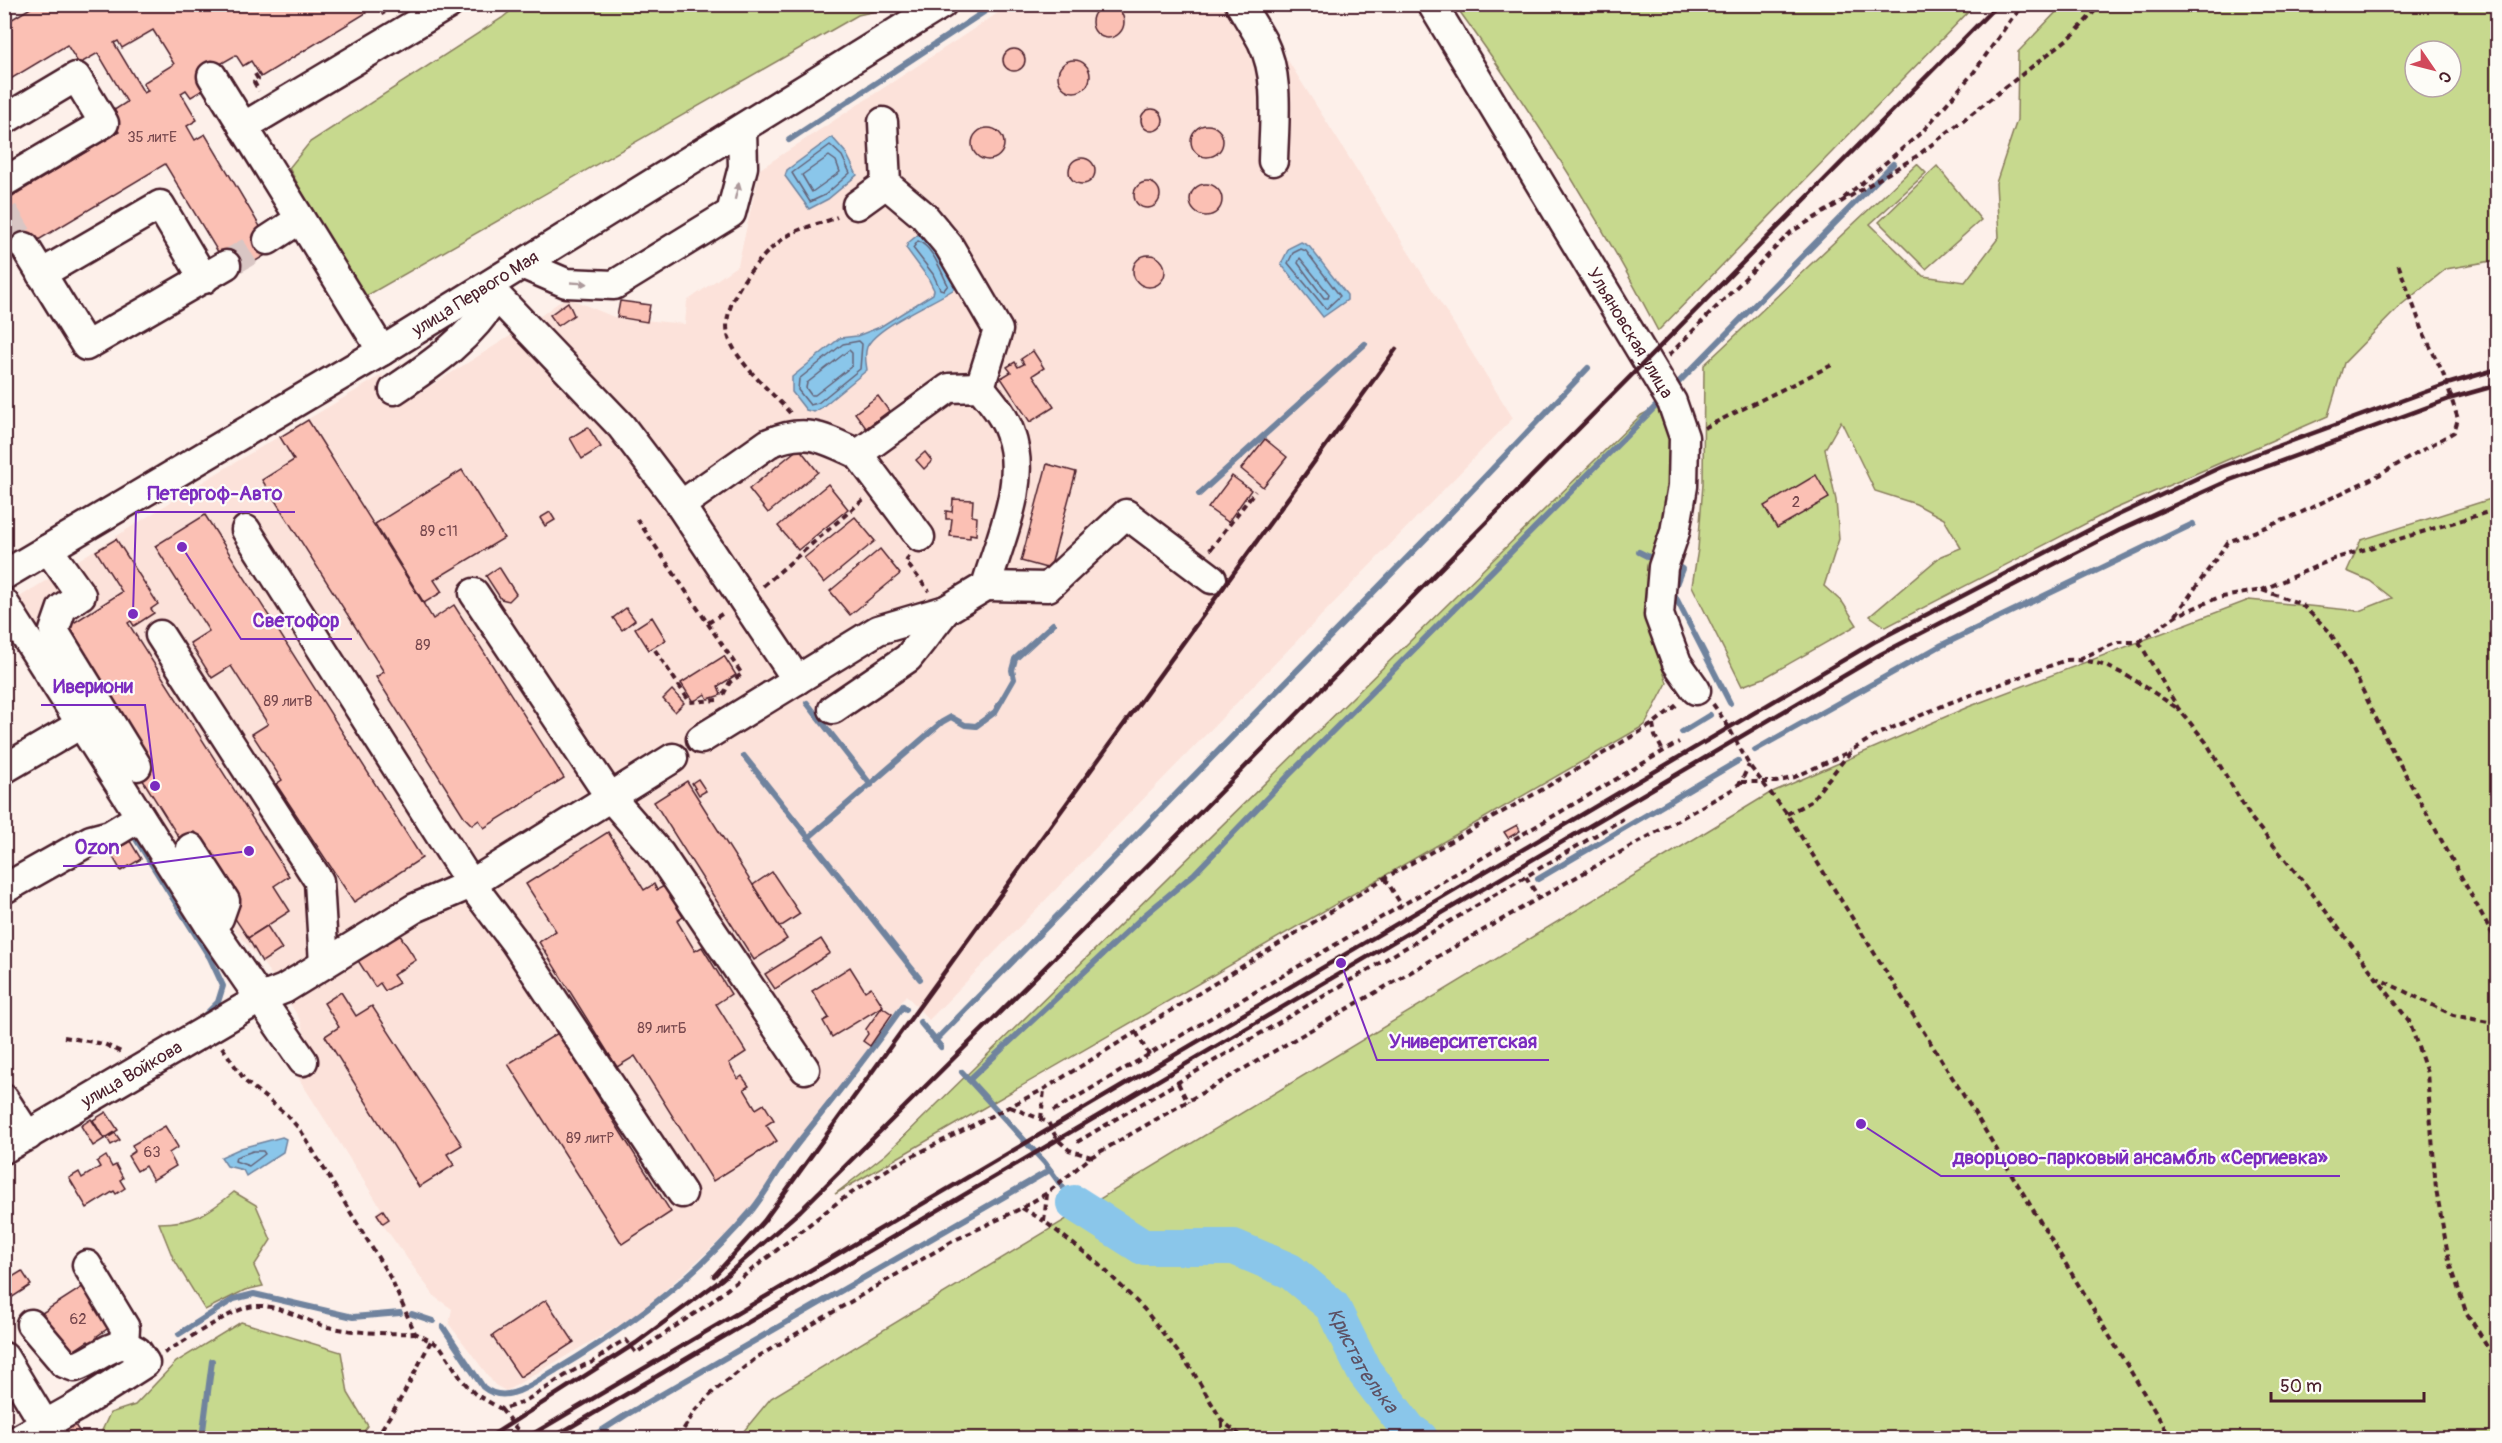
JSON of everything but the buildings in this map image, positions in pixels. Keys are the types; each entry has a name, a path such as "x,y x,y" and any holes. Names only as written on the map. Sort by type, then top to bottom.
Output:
{"street":[{"path":"243,128 449,4"},
{"name":"улица Первого Мая","path":"4,575 382,351 492,291 524,265 942,4"},
{"path":"1240,4 1263,42 1271,66 1275,89 1273,161"},
{"name":"Ульяновская улица","path":"1432,4 1672,402 1684,437 1683,486 1675,532 1663,567 1658,594 1659,615 1677,663 1696,690"},
{"path":"212,76 382,351"},
{"path":"4,120 76,77 104,123 4,182"},
{"path":"883,122 886,184 924,216 949,246 998,330 980,387"},
{"path":"524,265 566,283 614,285 731,213 743,167 742,129"},
{"path":"857,205 886,184"},
{"path":"26,248 41,274 86,346 215,272 160,205 41,274"},
{"path":"268,240 300,219"},
{"path":"394,390 452,348 482,318 492,291 621,426 681,505 745,599 807,674 842,703 908,658 946,610"},
{"path":"858,454 949,388 980,387"},
{"path":"980,387 1000,412 1011,434 1018,477 986,586"},
{"path":"681,505 769,443 803,433 824,438 858,454 920,537"},
{"path":"701,739 878,630 946,610 986,586 1048,587 1125,514 1204,573"},
{"path":"246,530 471,884 515,942 682,1193"},
{"path":"48,549 81,595 62,608 54,631 138,766"},
{"path":"474,593 610,797 660,854 805,1070"},
{"path":"4,603 210,926 303,1061"},
{"path":"160,635 319,881 324,964"},
{"path":"4,769 81,724"},
{"name":"улица Войкова","path":"16,1142 261,998 284,989 415,908 471,884 673,758"},
{"path":"4,889 91,840 110,835 140,817"},
{"path":"191,848 225,901 219,918 210,926"},
{"path":"4,1099 16,1142"},
{"path":"87,1264 126,1328 124,1344"},
{"path":"31,1324 64,1363 75,1367 124,1344"},
{"path":"4,1357 40,1434 145,1363 137,1351 124,1344"}],"path":[{"path":"1836,205 1923,131 1974,72 2012,18 2026,4"},
{"path":"1654,370 1791,232 1917,156 2074,34 2101,4"},
{"path":"255,74 258,79 254,82 264,100"},
{"path":"803,433 798,422 734,348 727,329 727,317 734,296 777,244 805,227 829,220 857,205"},
{"path":"2176,616 2228,542 2294,516 2379,475 2454,432 2458,419 2444,373 2424,334 2397,261"},
{"path":"1684,437 1834,364"},
{"path":"708,623 745,599 881,485"},
{"path":"1204,573 1255,491"},
{"path":"1741,782 1776,782 1795,777 1904,722 1949,703 1988,690 2029,672 2066,660 2079,659 2118,642 2139,642 2176,616 2217,598 2262,590 2333,559 2498,509"},
{"path":"637,519 742,674 730,682 720,700 690,702 655,650"},
{"path":"917,576 926,587"},
{"path":"2262,590 2301,604 2329,631 2353,670 2384,735 2498,944"},
{"path":"2139,642 2178,708 2206,742 2251,818 2409,1021 2427,1073 2436,1189 2449,1260 2466,1312 2498,1363"},
{"path":"2079,659 2128,676 2178,708"},
{"path":"501,1409 528,1401 626,1340 636,1353 707,1305 838,1202 893,1166 1044,1089 1385,878 1653,724 1696,690 1716,707 1749,765 1787,814 1974,1112 2171,1438"},
{"path":"1653,724 1655,736 1663,751"},
{"path":"1053,1111 1679,742"},
{"path":"1787,814 1810,802 1852,750"},
{"path":"678,1438 695,1411 721,1385 759,1356 953,1241 1022,1208 1047,1193 1091,1157 1188,1103 1539,897 1733,789 1741,782 1749,765"},
{"path":"1077,1142 1623,819"},
{"path":"1526,877 1539,897"},
{"path":"1385,878 1402,906"},
{"path":"2374,976 2453,1015 2498,1024"},
{"path":"210,1028 246,1082 287,1115 301,1131 391,1279 415,1333"},
{"path":"1136,1032 1149,1055"},
{"path":"64,1037 114,1047 126,1060"},
{"path":"1178,1083 1188,1103"},
{"path":"1041,1119 1044,1089"},
{"path":"1009,1107 1048,1122 1057,1139 1069,1150 1091,1157"},
{"path":"1044,1221 1047,1193"},
{"path":"1022,1208 1044,1221 1099,1264 1144,1310 1192,1370 1222,1421 1244,1438"},
{"path":"145,1363 234,1312 255,1306 273,1308 306,1321 363,1333 415,1333 440,1346 462,1380 475,1394 501,1409 524,1438"},
{"path":"376,1438 403,1395 431,1341"},
{"path":"1222,1421 1222,1438"}],"shaded area":[{"path":"1010,5 1253,5 1513,418 929,1020 906,995 873,1046 799,1139 752,1206 729,1232 640,1313 506,1391 495,1385 449,1324 452,1309 435,1297 375,1214 381,1208 294,1071 313,1060 300,1020 282,990 262,962 215,907 18,598 209,478 382,375 405,402 531,323 566,297 614,317 685,324 687,301 738,265 760,169"}],"green space":[{"path":"518,5 903,5 858,15 361,299 289,168 310,142 502,18"},
{"path":"1455,5 1975,5 1658,331 1588,205 1510,83"},
{"path":"2063,5 2497,5 2497,260 2446,269 2401,305 2344,363 2328,416 2110,511 1886,627 1870,616 1941,556 1961,548 1944,519 1916,504 1875,491 1841,421 1825,449 1836,500 1839,539 1824,586 1843,603 1857,625 1764,678 1742,686 1692,586 1698,549 1703,484 1704,365 1917,164 1926,173 1870,224 1923,276 1965,282 1999,237 1996,183 2017,120 2018,52"},
{"path":"1937,166 1981,220 1926,269 1879,222"},
{"path":"1657,407 1669,439 1671,482 1645,616 1667,683 1645,725 835,1194 886,1154 1641,415"},
{"path":"2497,497 2497,1438 738,1438 771,1398 1770,793 1968,707 2249,600 2359,611 2392,598 2370,581 2347,571 2361,540"},
{"path":"234,1192 256,1205 271,1240 254,1266 263,1286 245,1290 205,1310 173,1258 159,1223 171,1223 200,1216"},
{"path":"241,1322 341,1352 348,1393 368,1426 359,1438 104,1438 100,1435 110,1413 135,1405 176,1362"}],"water":[{"path":"832,137 846,153 857,175 828,199 809,209 785,176 787,170"},
{"path":"920,233 959,286 883,330 867,347 865,356 867,370 821,408 814,412 806,410 792,392 792,377 840,338 857,336 880,327 933,294 934,290 928,278 906,248 908,243"},
{"path":"1301,242 1309,246 1347,295 1347,300 1323,317 1281,264 1289,248"},
{"path":"282,1137 286,1139 283,1152 246,1176 243,1170 227,1166 221,1157 241,1148"}],"waterway":[{"path":"789,140 996,4"},
{"path":"1675,386 1893,164"},
{"path":"1199,494 1365,344"},
{"path":"935,1041 1441,523 1588,368"},
{"path":"969,1080 1146,914 1194,874 1290,774 1662,400"},
{"path":"1755,750 1940,646 2193,524"},
{"path":"1639,552 1653,559"},
{"path":"1674,564 1682,569 1673,592 1730,703"},
{"path":"808,838 942,722 951,717 965,725 976,726 995,712 1014,679 1012,670 1015,659 1053,624"},
{"path":"807,703 871,785"},
{"path":"1682,732 1710,715"},
{"path":"744,756 920,979"},
{"path":"1538,879 1738,761"},
{"path":"134,836 210,958 223,986 218,1002 204,1016"},
{"path":"443,1327 483,1387 492,1393 501,1394 511,1394 530,1386 610,1336 661,1299 731,1234 752,1210 792,1151 903,1006 906,1009"},
{"path":"920,1022 941,1047"},
{"path":"962,1072 1045,1163 1074,1203"},
{"path":"590,1438 1050,1170"},
{"name":"Кристателька","path":"1074,1203 1143,1247 1234,1247 1290,1271 1332,1306 1364,1371 1409,1430 1420,1438"},
{"path":"179,1334 234,1299 254,1294 353,1317 400,1313"},
{"path":"412,1314 433,1321"},
{"path":"202,1438 212,1361"}],"tunnel":[{"path":"4,212 25,247"},
{"path":"226,265 268,240"}],"railway":[{"path":"488,1438 636,1343 721,1280 800,1211 1156,857 1998,4"},
{"path":"714,1276 764,1221 1396,349"},
{"path":"526,1438 1874,642 2114,517 2221,467 2447,384 2498,369"},
{"path":"552,1438 1881,654 2120,530 2230,480 2452,398 2498,385"}],"place":[{"name":"Светофор","path":"182,547"},
{"name":"Петергоф-Авто","path":"133,614"},
{"name":"Ивериони","path":"155,786"},
{"name":"Ozon","path":"249,851"},
{"name":"Университетская","path":"1341,963"},
{"name":"дворцово-парковый ансамбль «Сергиевка»","path":"1861,1124"}]}
